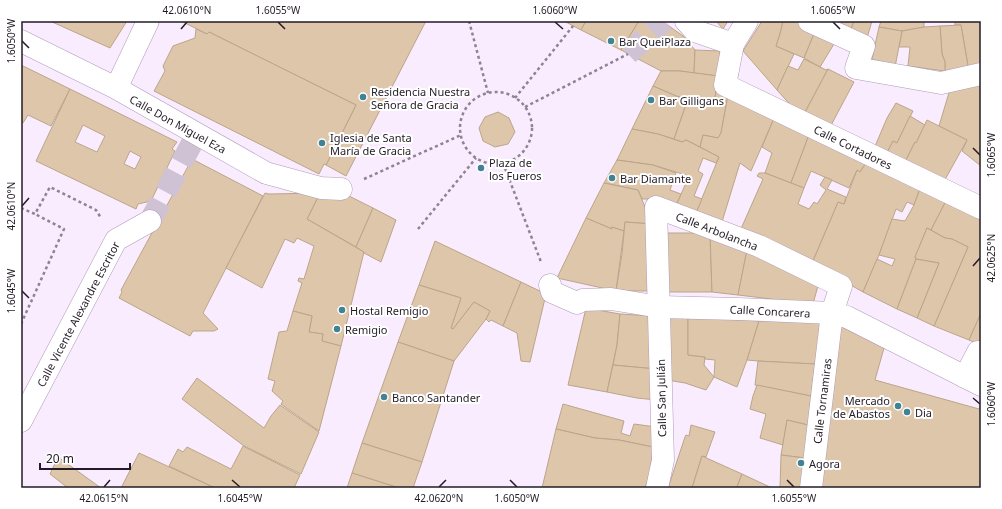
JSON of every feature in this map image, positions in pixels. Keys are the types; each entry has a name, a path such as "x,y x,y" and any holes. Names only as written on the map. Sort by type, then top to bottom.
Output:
{"street":[{"path":"121,78 148,21"},
{"path":"686,21 695,31 734,44 747,21"},
{"path":"808,21 864,46 856,68 941,83 981,74"},
{"name":"Calle Don Miguel Eza","path":"21,41 116,88 266,173 321,188 341,189"},
{"name":"Calle Cortadores","path":"734,44 725,85 981,208"},
{"name":"Calle Arbolancha","path":"660,307 656,207 759,246 841,286 832,313"},
{"name":"Calle Vicente Alexandre Escritor","path":"21,421 116,240 150,221"},
{"name":"Calle Concarera","path":"550,285 552,292 577,302 583,300 610,299 660,307 832,313 847,317 973,381"},
{"name":"Calle San Julián","path":"657,488 663,460 660,307"},
{"name":"Calle Tornamiras","path":"811,488 832,313"},
{"path":"973,381 978,352 981,354"}],"path":[{"path":"469,21 488,93"},
{"path":"515,98 573,26"},
{"path":"525,107 628,54"},
{"path":"488,93 502,93 515,98 525,107 531,120 531,134 526,148 516,158 503,163 489,163 476,158 466,148 460,135 460,121 466,108 475,98 488,93"},
{"path":"341,189 460,135"},
{"path":"418,229 476,158"},
{"path":"503,163 550,285"},
{"path":"35,214 50,187 96,210"},
{"path":"21,208 64,229 21,324"}],"building":[{"path":"50,21 127,21 110,48"},
{"name":"Residencia Nuestra Señora de Gracia","path":"181,21 426,21 346,176 326,165 356,105 209,32 207,34"},
{"path":"564,21 586,21 581,30"},
{"path":"586,21 639,21 621,50 581,30"},
{"path":"639,21 662,21 683,36 695,50 694,73 661,71 621,50"},
{"path":"716,21 728,21 723,29"},
{"path":"762,21 783,21 776,46 794,54 777,90 743,51"},
{"path":"783,21 797,21 816,29 804,58 776,46"},
{"path":"819,21 854,21 850,32"},
{"path":"854,21 872,21 867,38 850,32"},
{"path":"881,21 924,21 924,27 902,31 879,27"},
{"path":"955,21 981,21 981,70 969,72 961,25 955,25"},
{"path":"961,25 969,72 945,71 940,26"},
{"path":"940,26 945,71 908,66 910,47 899,47 902,31"},
{"path":"879,27 902,31 895,67 872,59"},
{"path":"196,29 207,34 209,32 356,105 326,165 324,164 319,174 154,91 165,71 163,66 173,46 195,38"},
{"path":"816,29 837,39 820,67 804,58"},
{"path":"695,50 720,51 718,76 694,73"},
{"path":"804,59 826,70 828,69 802,118 777,90 788,66 798,70"},
{"path":"21,65 70,89 51,126 28,115 23,123 21,122"},
{"path":"828,69 854,82 828,131 802,118"},
{"path":"661,71 680,71 718,76 714,105 676,96 653,86"},
{"path":"981,82 981,166 962,151 967,140 939,126 951,86"},
{"path":"653,86 676,96 688,99 674,139 632,129"},
{"path":"70,89 177,142 172,149 175,151 151,201 138,204 136,209 36,161","holes":["83,125 105,136 97,152 75,142","130,151 141,157 135,169 124,164"]},
{"path":"716,90 728,95 721,133 718,138 703,135 700,147 686,140 682,142 674,139 688,99 714,105"},
{"path":"728,95 775,116 751,171 740,163 721,225 695,215 719,157 700,147 703,135 718,138 721,133"},
{"path":"896,103 913,111 897,143 893,141 885,157 873,151 887,118"},
{"path":"498,112 509,118 515,132 508,144 495,147 483,141 479,128 485,117"},
{"path":"775,116 810,132 791,183 765,173 772,153 762,147"},
{"path":"910,116 925,125 903,166 885,157 893,141 897,143"},
{"path":"927,120 967,140 942,185 903,166"},
{"path":"632,129 658,134 682,142 686,140 719,157 716,163 703,158 698,171 703,174 694,196 702,199 695,215 675,208 689,176 653,165 617,160"},
{"path":"810,132 868,160 860,172 857,170 849,188 811,171 804,188 791,183"},
{"path":"192,159 263,196 203,313 218,329 214,331 193,331 190,336 119,298 122,292 121,290"},
{"path":"617,160 653,165 676,173 670,190 681,194 675,208 652,199 642,199 638,190 604,183"},
{"path":"868,160 922,183 914,205 907,202 902,212 896,209 863,292 812,263 838,202 844,204 857,170 860,172"},
{"path":"759,173 765,173 804,188 798,204 809,209 814,202 817,204 826,190 820,185 825,177 832,180 827,189 846,197 844,204 838,202 812,263 740,231 763,179 757,176"},
{"path":"604,183 638,190 652,224 625,222 624,231 612,227 612,229 586,218"},
{"path":"922,183 948,197 931,230 927,228 897,309 863,292 877,259 892,266 895,259 879,255 892,219 905,221 914,205"},
{"path":"339,191 373,208 356,247 307,219 320,193"},
{"path":"265,193 320,193 307,219 364,252 341,346 322,341 323,334 309,332 312,316 293,311 302,283 298,281 299,278 304,279 314,246 297,238 294,243 285,239 262,288 226,268"},
{"path":"948,197 981,214 981,313 969,340 934,326 968,247 952,239 945,238 931,230"},
{"path":"373,208 396,220 381,262 356,247"},
{"path":"586,218 612,229 612,227 624,231 616,291 557,278"},
{"path":"625,222 652,224 653,291 616,291"},
{"path":"927,228 945,238 952,239 968,247 934,326 917,318 939,263 916,259 915,257"},
{"path":"664,233 710,233 712,292 664,292"},
{"path":"710,233 747,250 738,295 712,292"},
{"path":"435,241 521,282 503,326 491,320 489,322 486,319 490,311 474,302 453,329 451,328 461,298 419,285"},
{"path":"747,250 819,282 813,304 738,295"},
{"path":"916,259 939,263 917,318 897,309"},
{"path":"521,282 546,294 530,362 521,361 517,333 503,326"},
{"path":"419,285 461,298 451,328 453,329 474,302 490,311 486,319 454,361 398,342"},
{"path":"586,308 620,314 617,345 607,392 568,385"},
{"path":"293,311 312,316 309,332 323,334 322,341 341,346 319,431 281,404 283,401 272,391 275,381 268,379 279,332 287,331"},
{"path":"981,313 981,345 969,340"},
{"path":"620,314 652,316 656,369 613,365 617,345"},
{"path":"668,317 688,317 688,355 705,357 704,365 714,377 706,390 685,383 667,380"},
{"path":"688,317 759,321 737,387 714,377 715,360 688,355"},
{"path":"822,320 815,364 747,360 759,321"},
{"name":"Mercado de Abastos","path":"838,325 884,348 875,380 979,409 981,403 981,488 817,488"},
{"path":"398,342 454,361 422,462 362,443"},
{"path":"758,361 815,364 811,396 755,385"},
{"path":"613,365 656,369 656,400 607,392"},
{"path":"197,378 264,428 280,405 319,432 301,474 244,446 182,399"},
{"path":"757,385 811,396 808,425 787,420 783,445 760,438 766,414 750,409"},
{"path":"563,404 624,421 621,433 630,436 634,424 656,427 653,447 619,440 595,438 556,429"},
{"path":"787,420 808,425 805,458 781,455"},
{"path":"691,425 715,432 706,457 702,456 692,488 668,488 685,437 686,435 689,436"},
{"path":"556,429 595,438 619,440 653,447 650,472 645,488 542,488"},
{"path":"362,443 422,462 413,488 399,488 352,473"},
{"path":"243,446 300,475 294,488 215,488 169,466 178,449 183,452 187,447 231,469"},
{"path":"139,453 215,488 121,488"},
{"path":"781,455 805,458 804,488 780,488"},
{"path":"702,456 742,474 737,487 739,488 692,488"},
{"path":"58,457 101,488 68,488 50,474"},
{"path":"352,473 399,488 347,488"},
{"path":"742,474 772,488 739,488 737,487"}],"tunnel":[{"path":"628,54 664,21"},
{"path":"150,221 197,134"}],"place":[{"name":"Bar QueiPlaza","path":"611,41"},
{"name":"Residencia Nuestra Señora de Gracia","path":"363,97"},
{"name":"Bar Gilligans","path":"651,100"},
{"name":"Iglesia de Santa María de Gracia","path":"322,143"},
{"name":"Plaza de los Fueros","path":"481,168"},
{"name":"Bar Diamante","path":"612,178"},
{"name":"Hostal Remigio","path":"342,310"},
{"name":"Remigio","path":"337,329"},
{"name":"Banco Santander","path":"384,397"},
{"name":"Mercado de Abastos","path":"898,406"},
{"name":"Dia","path":"907,412"},
{"name":"Agora","path":"801,463"}]}
